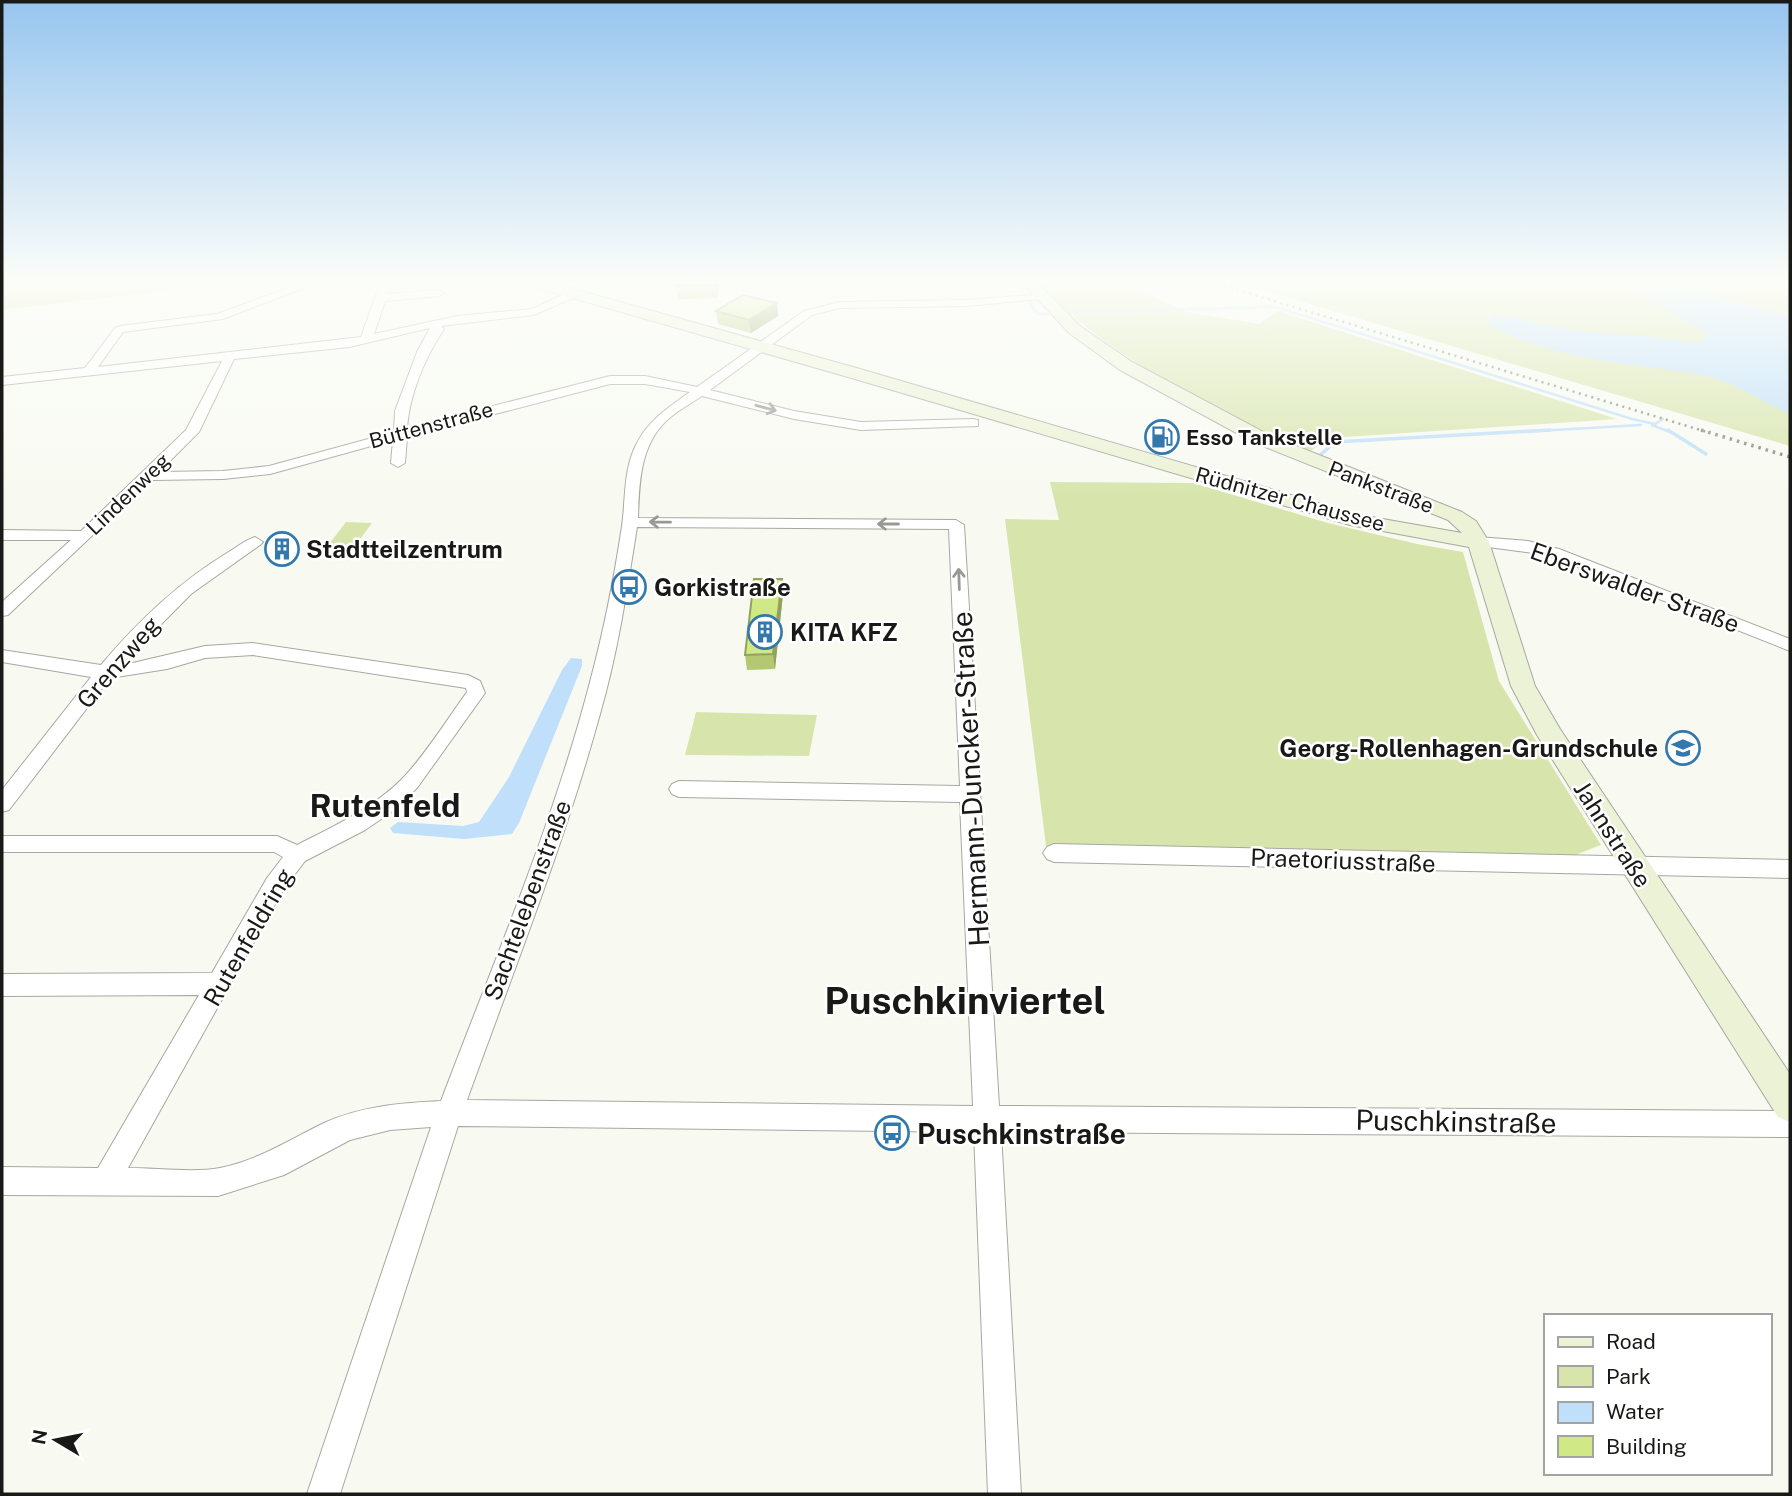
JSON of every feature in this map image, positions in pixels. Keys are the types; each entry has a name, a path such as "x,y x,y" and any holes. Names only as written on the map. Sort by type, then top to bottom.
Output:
{"main road":[{"name":"Rüdnitzer Chaussee","path":"788,354 1357,521 1478,542"},
{"name":"Pankstraße","path":"1108,354 1262,439 1455,516 1469,525 1478,542"},
{"name":"Jahnstraße","path":"1478,542 1490,569 1523,685 1550,735 1790,1105"}],"street":[{"path":"89,371 102,354"},
{"path":"2,381 253,354"},
{"path":"398,463 402,411 422,354"},
{"name":"Sachtelebenstraße","path":"323,1494 449,1113 545,852 591,714 613,627 630,522 632,479 643,444 661,419 750,354"},
{"name":"Lindenweg","path":"2,611 85,536 192,432 207,408 228,361 227,357"},
{"name":"Büttenstraße","path":"146,476 247,473 304,461 610,380 645,380 700,390 794,415 861,426 973,423"},
{"name":"Hermann-Duncker-Straße","path":"630,522 956,525 1004,1494"},
{"path":"2,535 85,536"},
{"name":"Grenzweg","path":"2,804 107,671 183,591 223,561 256,542"},
{"name":"Eberswalder Straße","path":"1478,542 1528,546 1553,552 1790,645"},
{"name":"Rutenfeldring","path":"106,1181 275,884 297,855 358,824 386,805 410,783 476,693 474,685 468,681 253,649 205,652 144,668 107,671"},
{"path":"2,656 88,671 107,671"},
{"path":"679,789 970,794"},
{"path":"2,844 277,844 297,855"},
{"name":"Praetoriusstraße","path":"1054,853 1790,869"},
{"path":"2,985 220,984"},
{"path":"2,1181 218,1182 274,1165 333,1133 350,1127 390,1117 449,1113"},
{"name":"Puschkinstraße","path":"449,1113 724,1114 986,1120 1166,1118 1790,1124"}],"green space":[{"path":"1123,354 1412,354 1617,419 1330,438 1310,451 1203,401"},
{"path":"1478,354 1790,354 1790,446"},
{"path":"1050,482 1193,483 1328,523 1463,552 1499,681 1601,845 1575,855 1046,846 1005,519 1059,520"},
{"path":"346,522 372,523 353,549 326,548"},
{"path":"696,712 817,715 809,756 685,755"}],"water":[{"path":"1570,354 1790,354 1790,414 1736,386 1713,378"},
{"path":"571,658 582,659 582,666 519,823 512,834 464,839 393,833 390,828 398,822 463,826 479,822 509,777 562,670"}],"building":[{"name":"KITA KFZ","path":"754,579 782,579 773,654 745,655"}],"waterway":[{"path":"1425,354 1632,419 1655,424 1663,419"},
{"path":"1519,432 1641,425"},
{"path":"1652,425 1670,432"},
{"path":"1318,457 1335,442 1550,430"},
{"path":"1668,430 1706,454"}],"railway":[{"path":"1449,354 1707,432"},
{"path":"1701,430 1790,457"}],"place":[{"name":"Esso Tankstelle","path":"1162,437"},
{"name":"Stadtteilzentrum","path":"282,549"},
{"name":"Gorkistraße","path":"629,587"},
{"name":"KITA KFZ","path":"765,632"},
{"name":"Georg-Rollenhagen-Grundschule","path":"1683,748"},
{"name":"Puschkinstraße","path":"892,1133"}],"district":[{"name":"Rutenfeld","path":"385,805"},
{"name":"Puschkinviertel","path":"965,1000"}]}
